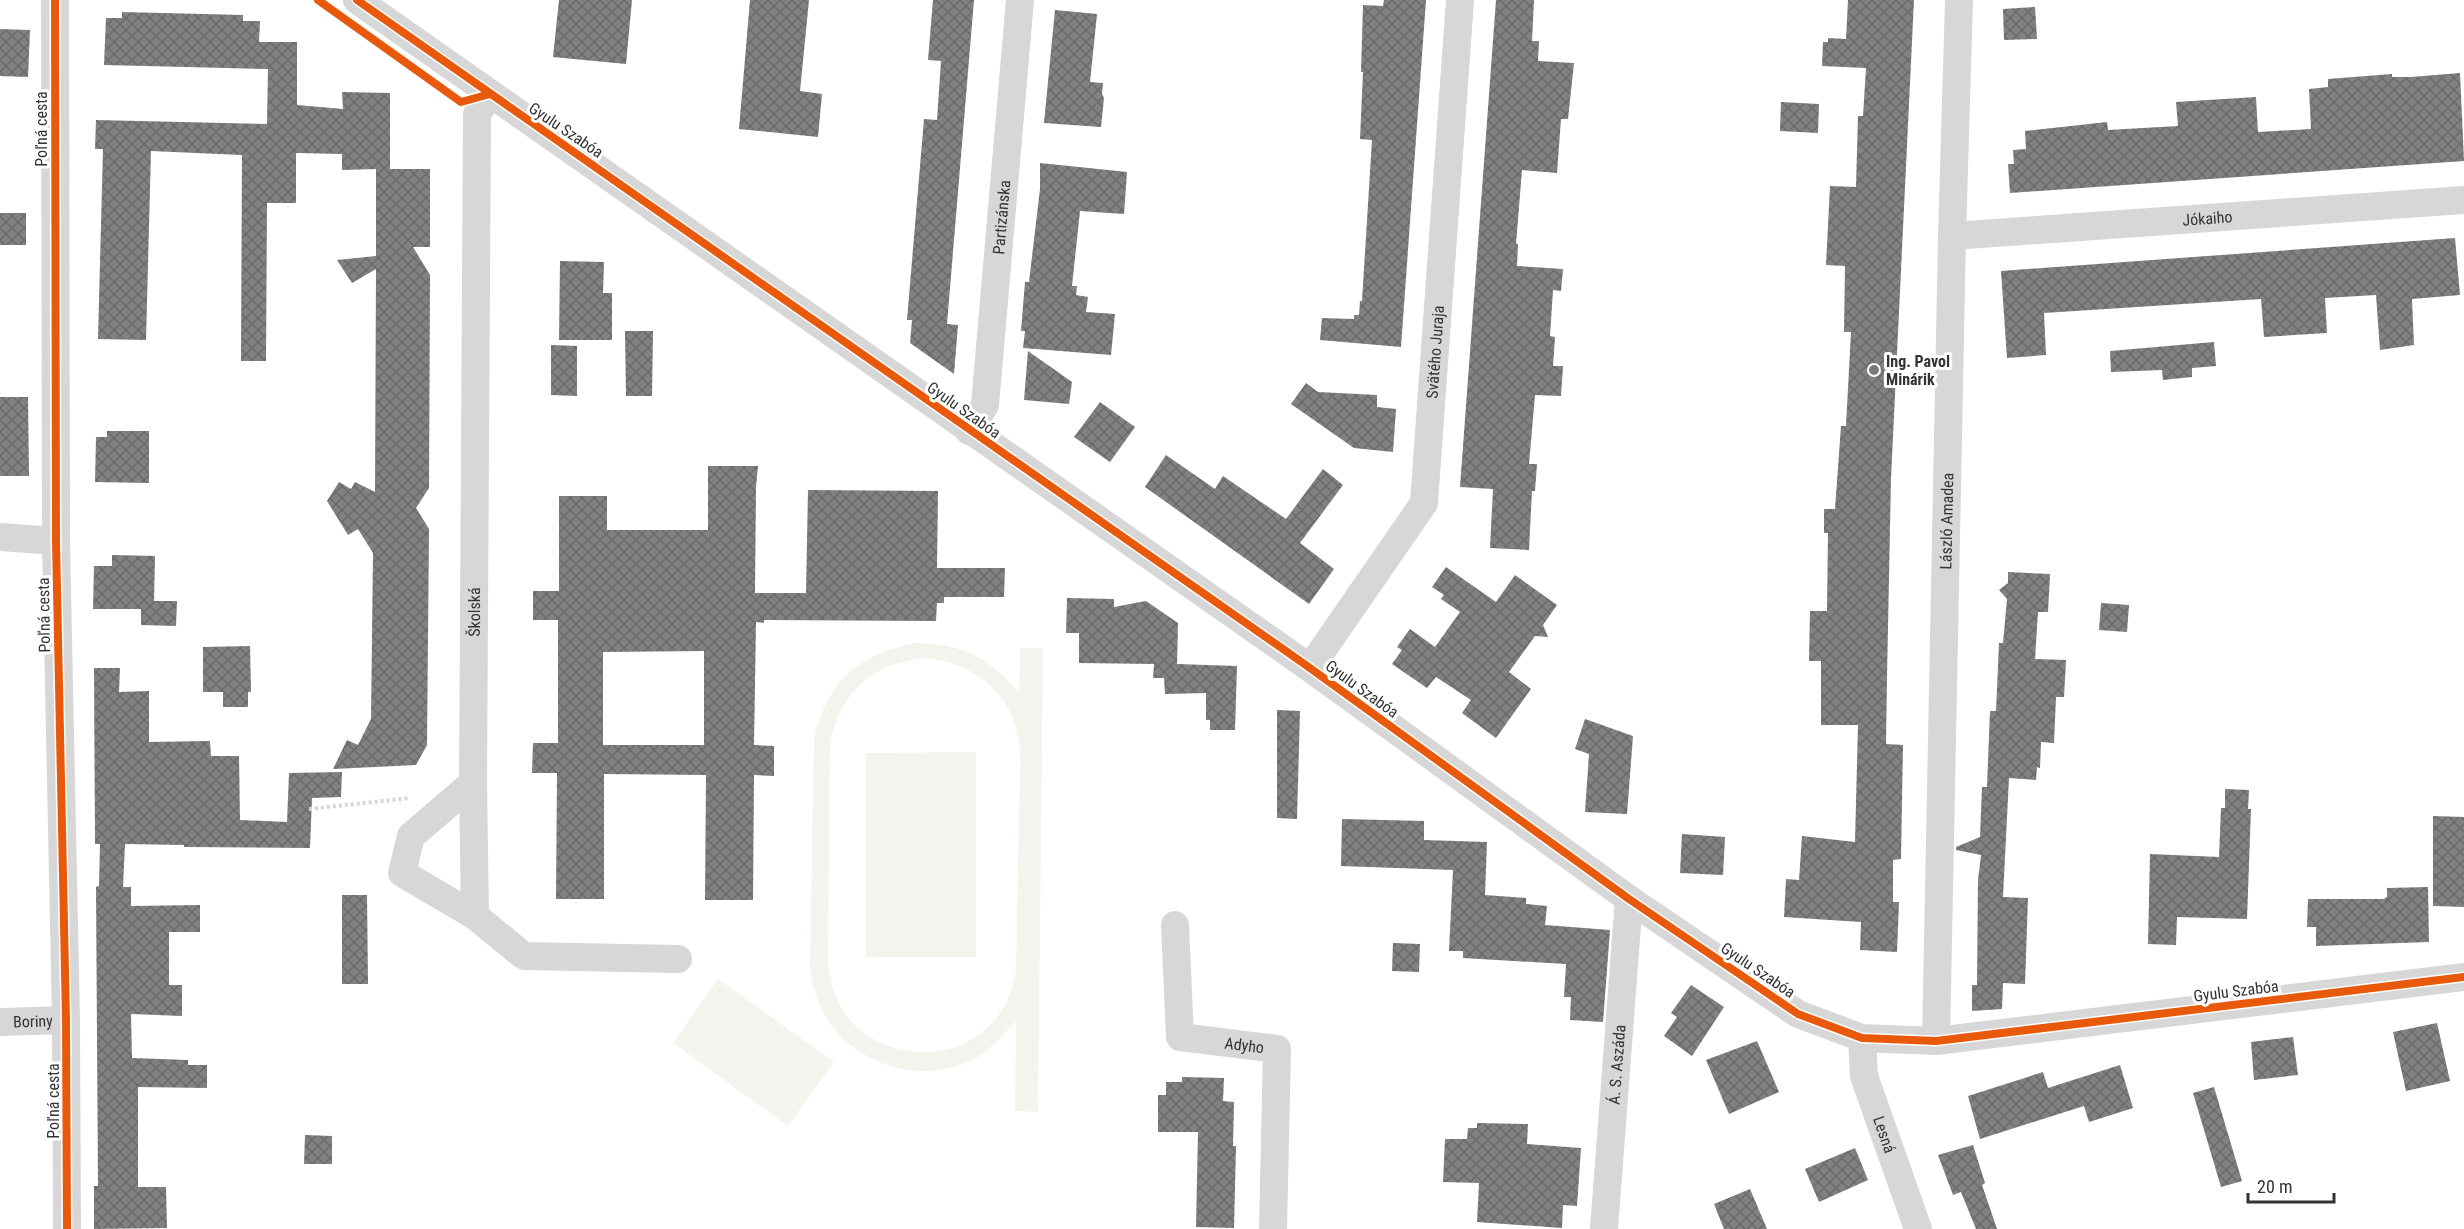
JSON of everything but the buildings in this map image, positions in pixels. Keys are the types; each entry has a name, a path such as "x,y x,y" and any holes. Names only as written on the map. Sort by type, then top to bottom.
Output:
{"street":[{"name":"Poľná cesta","path":"55,0 56,541 66,1020 67,1229"},
{"name":"Gyulu Szabóa","path":"357,0 1310,668 1629,899 1798,1014 1862,1038 1936,1041 2464,977"},
{"name":"Partizánska","path":"969,431 985,405 1020,0"},
{"name":"Svätého Juraja","path":"1310,668 1424,503 1460,0"},
{"name":"László Amadea","path":"1936,1041 1959,0"},
{"name":"Školská","path":"475,916 473,783 477,114 490,94"},
{"name":"Jókaiho","path":"1952,236 2464,200"},
{"path":"0,537 56,541"},
{"path":"473,783 411,836 402,873 475,916 524,956 678,959"},
{"name":"Á. S. Aszáda","path":"1604,1229 1629,899"},
{"name":"Adyho","path":"1175,925 1180,1037 1277,1049 1273,1229"},
{"name":"Boriny","path":"0,1022 66,1020"},
{"name":"Lesná","path":"1862,1038 1864,1076 1918,1229"}],"path":[{"path":"309,809 414,797"}],"shaded area":[{"path":"915,643 947,646 961,650 974,655 997,670 1019,693 1020,648 1043,648 1038,1112 1015,1111 1016,1021 993,1045 976,1058 954,1067 932,1071 909,1070 887,1065 866,1056 848,1043 832,1026 816,996 810,966 814,739 827,702 837,686 861,663 895,648","holes":["924,658 938,660 978,675 989,684 1006,705 1017,730 1020,766 1016,970 1005,1005 991,1025 973,1039 952,1048 930,1052 907,1051 885,1045 865,1034 844,1012 837,1000 831,980 828,967 830,742 842,708 862,683 889,666"]},
{"path":"976,752 976,957 866,957 866,753"},
{"path":"718,979 834,1062 788,1126 673,1043"}],"cycle path":[{"path":"55,0 56,541 66,1020 67,1229"},
{"path":"318,0 461,102 490,94"},
{"path":"357,0 1310,668 1629,899 1798,1014 1862,1038 1936,1041 2464,977"}],"place":[{"name":"Ing. Pavol Minárik","path":"1874,370"}]}
